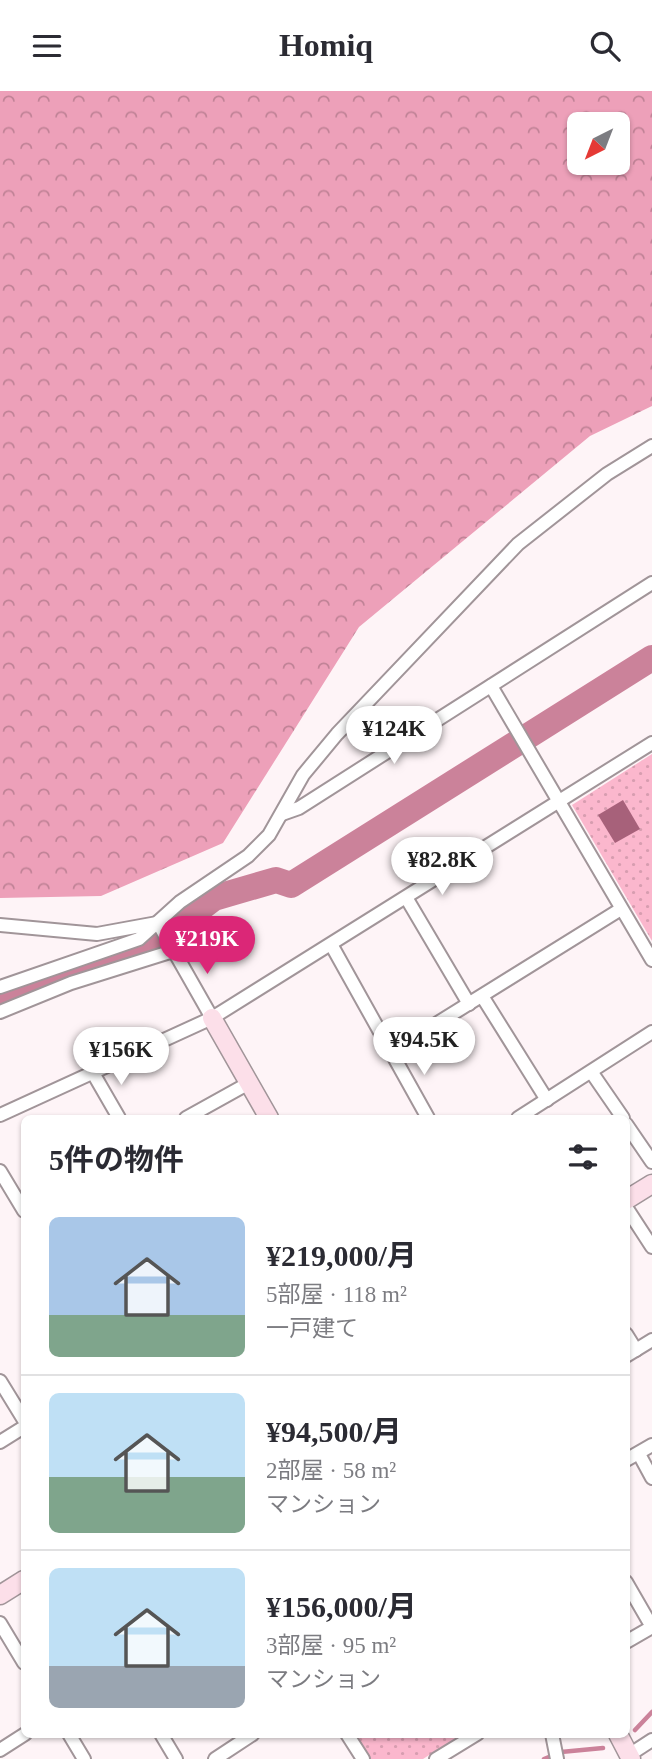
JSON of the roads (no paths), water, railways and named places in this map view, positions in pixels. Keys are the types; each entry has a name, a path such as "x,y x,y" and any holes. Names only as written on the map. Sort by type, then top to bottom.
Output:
{"street":[{"path":"0,987 139,939 205,883 248,856 269,835 303,775 337,734 518,544 576,497 652,446"},
{"path":"282,814 299,808 652,583"},
{"path":"491,686 529,746 652,960"},
{"path":"0,1115 212,1018 332,946 558,800 652,743"},
{"path":"407,899 469,1004"},
{"path":"391,1052 621,909"},
{"path":"0,925 97,934 158,923"},
{"path":"158,923 267,1115"},
{"path":"332,946 426,1115"},
{"path":"0,1012 71,982 173,951"},
{"path":"482,996 547,1100"},
{"path":"523,1115 652,1032"},
{"path":"93,1073 117,1115"},
{"path":"592,1073 621,1115"},
{"path":"191,1115 248,1083"},
{"path":"630,1130 652,1162"},
{"path":"0,1171 21,1206"},
{"path":"630,1198 652,1184"},
{"path":"630,1213 652,1247"},
{"path":"631,1353 652,1340"},
{"path":"0,1381 21,1415"},
{"path":"0,1442 21,1429"},
{"path":"630,1458 652,1445"},
{"path":"639,1454 652,1478"},
{"path":"0,1595 21,1582"},
{"path":"630,1589 652,1627 630,1639"},
{"path":"0,1623 21,1658"},
{"path":"0,1750 21,1737"},
{"path":"72,1738 85,1759"},
{"path":"163,1738 176,1759"},
{"path":"215,1759 245,1738"},
{"path":"350,1738 363,1759"},
{"path":"436,1759 470,1738"},
{"path":"620,1738 630,1757 652,1740"}],"waterway":[{"path":"0,997 160,939 214,898 276,880 291,885 652,658"},
{"path":"635,1730 652,1712"},
{"path":"544,1759 561,1752 603,1748"}]}
